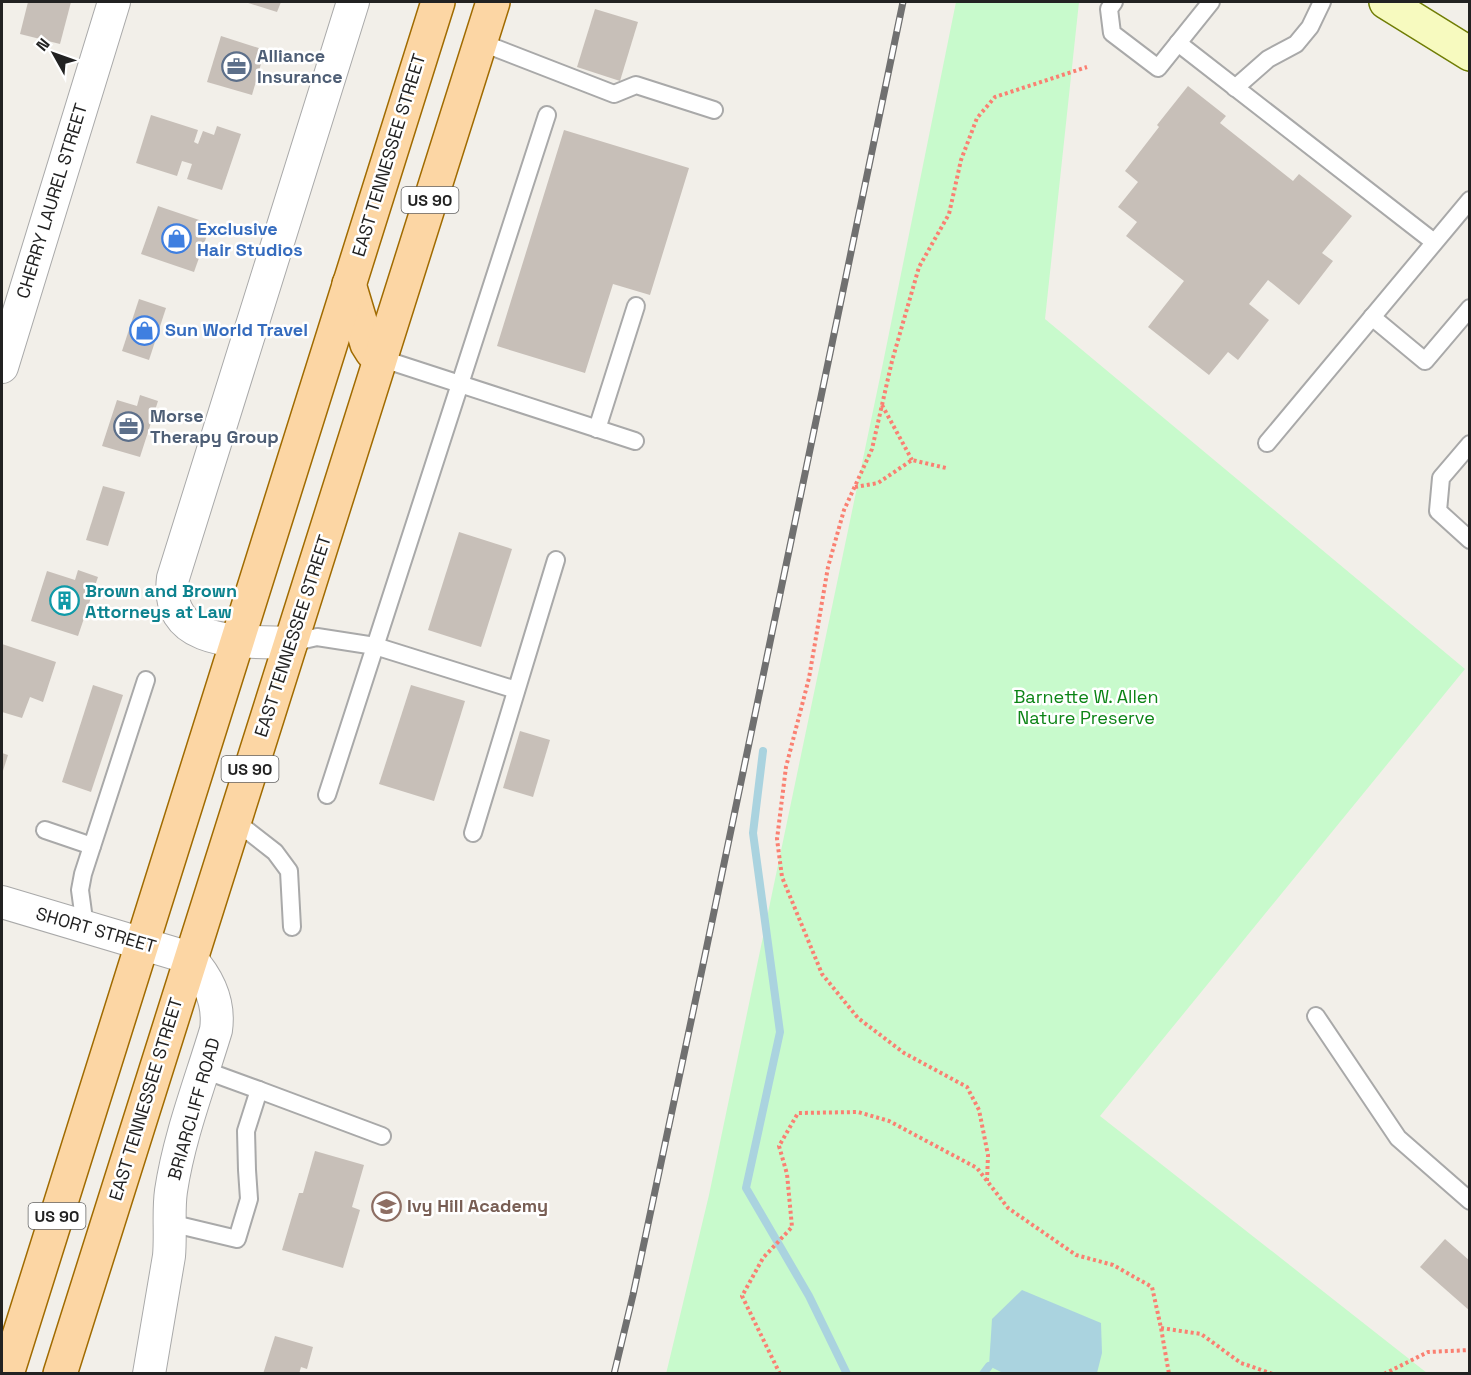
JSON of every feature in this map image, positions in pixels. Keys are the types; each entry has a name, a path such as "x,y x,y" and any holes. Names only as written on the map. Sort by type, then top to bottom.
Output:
{"main road":[{"name":"EAST TENNESSEE STREET","path":"7,1374 438,2"},
{"name":"EAST TENNESSEE STREET","path":"60,1374 493,2"},
{"path":"1386,2 1470,54"},
{"path":"349,284 367,344 380,358"}],"street":[{"name":"CHERRY LAUREL STREET","path":"2,367 114,2"},
{"path":"291,643 238,641 213,638 197,632 183,620 174,607 171,587 353,2"},
{"name":"SHORT STREET","path":"2,902 190,958"},
{"name":"BRIARCLIFF ROAD","path":"149,1374 169,1256 171,1194 176,1162 216,1030 215,999 206,979 190,958"}],"lane":[{"path":"1114,2 1109,9 1112,33 1158,68 1211,2"},
{"path":"1234,88 1268,59 1296,44 1310,27 1322,2"},
{"path":"480,42 614,94 636,85 714,110"},
{"path":"1178,44 1434,242"},
{"path":"327,795 547,115"},
{"path":"1267,443 1470,200"},
{"path":"597,429 636,306"},
{"path":"1372,316 1425,361 1470,308"},
{"path":"380,358 635,441"},
{"path":"1470,444 1441,478 1438,511 1470,540"},
{"path":"473,833 556,560"},
{"path":"291,643 317,637 375,646 516,690"},
{"path":"85,927 80,890 82,874 146,680"},
{"path":"234,820 275,852 288,871 292,927"},
{"path":"45,830 92,846"},
{"path":"1316,1016 1398,1138 1470,1201"},
{"path":"204,1070 382,1136"},
{"path":"170,1223 237,1239 249,1199 246,1131 259,1090"}],"path":[{"path":"987,1181 988,1155 979,1110 967,1087 903,1053 858,1018 822,974 782,877 777,839 786,767 809,678 828,567 844,510 872,449 892,361 919,267 949,214 961,160 977,118 995,97 1086,68"},
{"path":"882,404 912,460"},
{"path":"854,487 878,483 912,460 946,468"},
{"path":"780,1374 742,1296 763,1258 792,1227 787,1174 779,1146 798,1113 858,1112 889,1121 977,1168 1008,1208 1076,1255 1113,1265 1152,1287 1169,1374"},
{"path":"1161,1328 1202,1334 1241,1363 1273,1374"},
{"path":"1383,1374 1428,1352 1470,1350"}],"green space":[{"name":"Barnette W. Allen Nature Preserve","path":"956,2 1079,2 1045,319 1465,669 1100,1116 1427,1373 666,1374 709,1195"}],"water":[{"path":"1022,1290 1101,1323 1102,1353 1097,1373 1003,1373 989,1366 992,1319"}],"building":[{"path":"28,2 71,2 60,44 20,34"},
{"path":"245,2 281,2 277,12"},
{"path":"595,9 638,22 620,81 577,67"},
{"name":"Alliance Insurance","path":"221,36 265,50 252,95 207,82"},
{"path":"1188,86 1226,116 1220,123 1293,181 1299,174 1352,216 1322,253 1333,261 1299,305 1268,280 1249,304 1269,320 1238,360 1228,352 1209,375 1148,327 1184,281 1126,236 1137,222 1118,207 1138,182 1125,171"},
{"path":"151,115 198,130 194,142 198,144 203,131 214,135 217,126 241,134 222,190 187,179 192,164 182,161 177,176 136,163"},
{"path":"564,130 689,168 650,295 613,284 585,373 497,346"},
{"name":"Exclusive Hair Studios","path":"158,206 211,224 194,272 141,254"},
{"name":"Sun World Travel","path":"139,299 166,308 149,360 122,351"},
{"name":"Morse Therapy Group","path":"140,395 158,401 140,457 102,446 117,400 137,406"},
{"path":"103,486 125,492 108,546 86,540"},
{"path":"459,532 512,549 481,647 428,630"},
{"name":"Brown and Brown Attorneys at Law","path":"78,570 98,577 78,636 31,621 47,571 75,580"},
{"path":"2,644 56,662 43,702 30,697 22,718 2,712"},
{"path":"93,685 123,695 91,792 62,782"},
{"path":"411,685 465,701 434,801 379,784"},
{"path":"520,731 550,740 533,797 503,788"},
{"path":"2,753 8,755 2,774"},
{"path":"315,1151 364,1165 352,1207 360,1210 343,1268 282,1250 299,1193 303,1193"},
{"path":"1445,1239 1470,1261 1470,1311 1420,1267"},
{"path":"275,1336 313,1347 307,1369 301,1367 299,1374 263,1374"}],"waterway":[{"path":"763,751 753,833 780,1032 746,1188 809,1296 847,1374"},
{"path":"983,1374 989,1366"}],"railway":[{"path":"614,1374 704,960 903,2"}],"place":[{"name":"Alliance Insurance","path":"236,66"},
{"name":"Exclusive Hair Studios","path":"176,239"},
{"name":"Sun World Travel","path":"144,330"},
{"name":"Morse Therapy Group","path":"129,426"},
{"name":"Brown and Brown Attorneys at Law","path":"64,601"},
{"name":"Ivy Hill Academy","path":"386,1206"}]}
